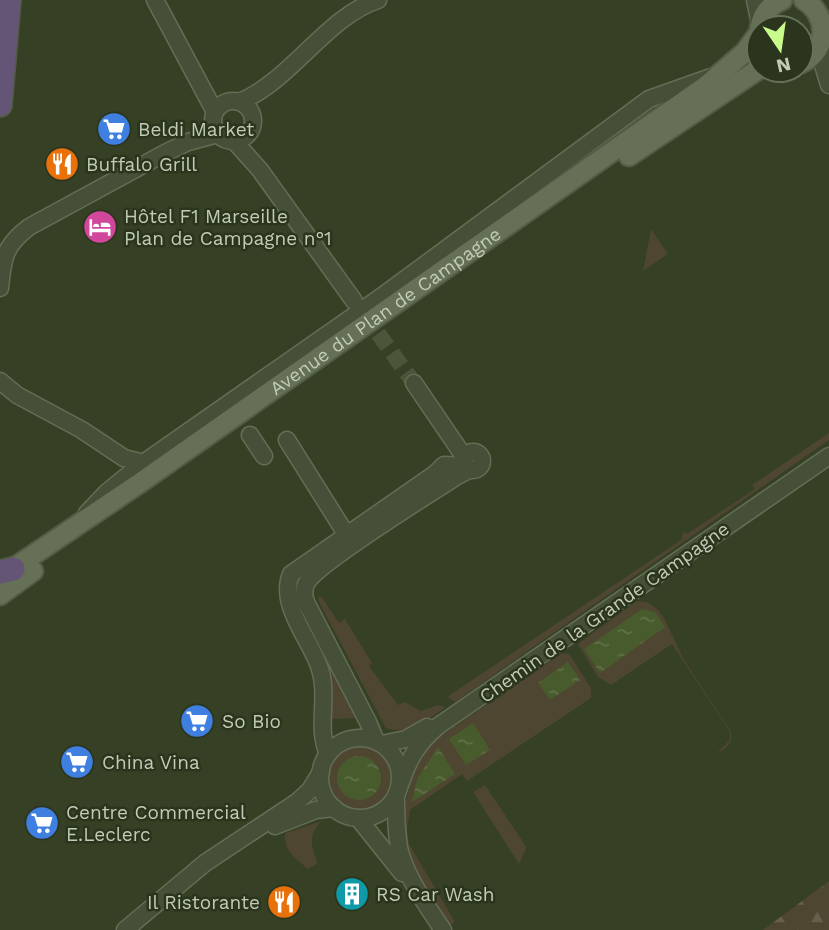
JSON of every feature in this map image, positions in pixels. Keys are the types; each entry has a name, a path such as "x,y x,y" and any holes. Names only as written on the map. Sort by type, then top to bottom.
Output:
{"highway":[{"path":"0,105 9,0"}],"main road":[{"name":"Avenue du Plan de Campagne","path":"766,14 769,8 782,0"},
{"path":"804,0 817,9 825,23 826,33 815,54"},
{"name":"Avenue du Plan de Campagne","path":"4,573 73,529 720,75 745,52"},
{"name":"Avenue du Plan de Campagne","path":"0,595 615,165 745,78"}],"street":[{"path":"155,0 190,61 215,123 228,140 243,138 251,130"},
{"path":"260,170 250,148 254,104 264,89 358,8 378,0"},
{"path":"826,33 822,65 829,87"},
{"path":"190,61 214,92 252,113"},
{"path":"815,72 829,87"},
{"path":"73,529 99,499 144,463 385,294 649,99 720,75"},
{"path":"0,288 4,257 13,239 29,227 175,148 215,123 234,102 264,89"},
{"path":"234,141 260,170 354,301"},
{"path":"0,381 17,395 124,458 144,463"},
{"path":"414,383 466,458"},
{"path":"250,435 264,456"},
{"path":"287,440 346,534"},
{"path":"107,446 116,468 116,484"},
{"name":"Chemin de la Grande Campagne","path":"379,743 406,739 435,722 829,449"},
{"name":"Chemin de la Grande Campagne","path":"398,791 414,750 438,726 829,456"},
{"path":"328,754 323,743 324,684 321,670 290,601 288,582 291,573 444,465 466,458"},
{"path":"379,743 307,604 304,596 305,584 315,572 459,475 466,458"},
{"path":"124,930 205,863 297,803 310,790 328,754 345,741 366,738 391,752 397,762 400,773 399,848 425,902 443,930"},
{"path":"321,772 321,786 326,798 334,808 345,815 358,818 380,813 398,791"},
{"path":"136,930 211,868 267,831 288,819 316,810 334,808"},
{"path":"358,818 425,902"}],"green space":[{"path":"651,229 668,254 643,271"},
{"path":"829,433 829,440 455,702 447,697 681,540 684,531 687,534 755,489 752,485"},
{"path":"321,596 339,623 345,619 372,663 369,666 398,705 405,702 421,711 437,705 446,707 410,728 386,728 319,602 318,597"},
{"path":"637,601 647,602 664,618 684,660 730,730 731,739 730,742 715,755 730,740 729,730 672,644 611,685 598,677 578,644"},
{"path":"319,636 362,718 330,719 331,686 315,638"},
{"path":"562,653 569,654 591,688 591,698 467,781 462,774 410,810 407,830 409,844 455,922 450,925 418,875 406,844 405,807 415,772 424,754 438,738"},
{"path":"354,747 366,747 382,756 389,766 389,790 382,800 366,809 354,809 343,804 334,795 329,784 329,772 334,761 343,752"},
{"path":"485,785 525,845 526,849 519,864 473,792"},
{"path":"322,821 314,830 312,840 318,863 308,869 288,849 285,833"},
{"path":"829,881 829,930 763,930"}],"water":[{"path":"642,609 655,612 665,627 600,673 584,649"},
{"path":"568,662 580,680 550,700 538,683"},
{"path":"473,723 490,750 466,765 449,739"},
{"path":"438,747 455,774 412,802 417,779"},
{"path":"359,756 368,757 375,762 380,769 380,787 375,794 368,799 359,800 350,799 343,794 338,787 337,778 338,769 343,762 350,757"}],"tunnel":[{"path":"364,314 414,383"}],"place":[{"name":"Beldi Market","path":"114,129"},
{"name":"Buffalo Grill","path":"62,164"},
{"name":"Hôtel F1 Marseille Plan de Campagne n°1","path":"100,227"},
{"name":"So Bio","path":"197,721"},
{"name":"China Vina","path":"77,762"},
{"name":"Centre Commercial E.Leclerc","path":"42,823"},
{"name":"RS Car Wash","path":"352,894"},
{"name":"Il Ristorante","path":"284,902"}]}
